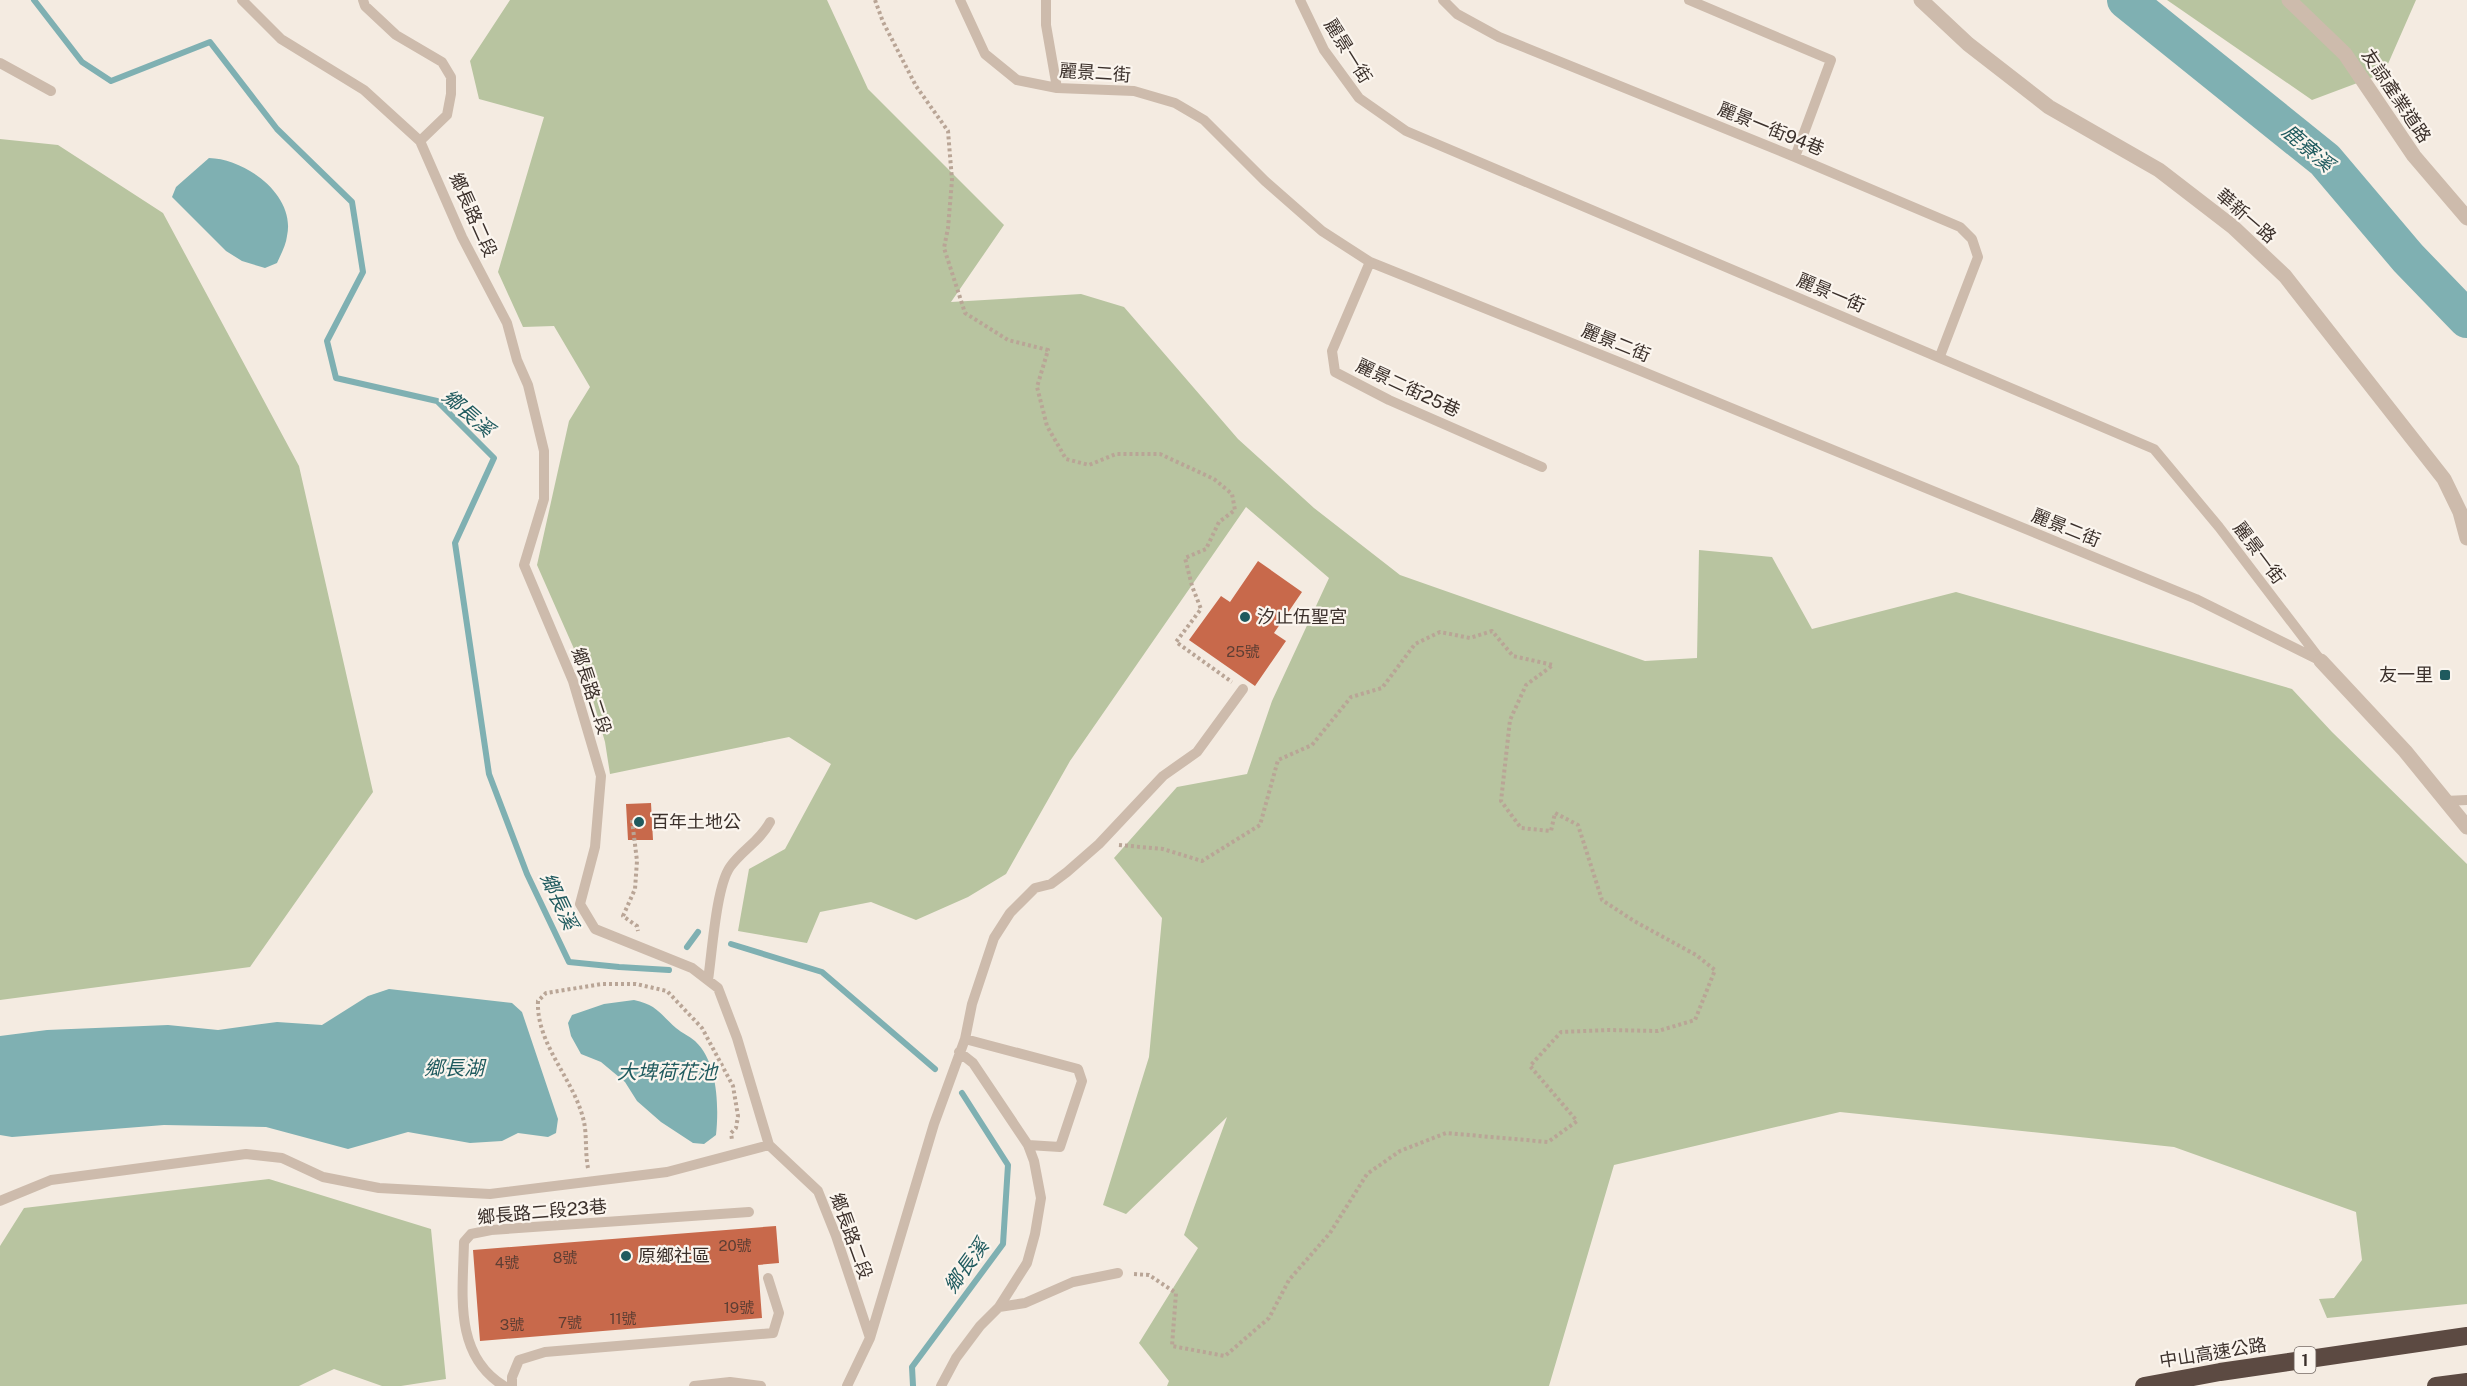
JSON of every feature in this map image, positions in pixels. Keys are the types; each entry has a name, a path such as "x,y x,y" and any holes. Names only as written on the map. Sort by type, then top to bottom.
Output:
{"highway":[{"name":"中山高速公路","path":"2144,1386 2220,1372 2467,1336"},
{"path":"2436,1386 2467,1382"}],"street":[{"name":"華新一路","path":"1921,0 1968,44 2049,107 2159,170 2233,227 2285,276 2444,479 2460,512 2467,538"},
{"name":"友諒產業道路","path":"2289,0 2345,54 2414,156 2467,218"},
{"path":"2321,661 2405,751 2467,827"}],"lane":[{"name":"鄉長路二段","path":"242,0 281,39 364,90 420,141 462,237 507,323 517,360 528,385 544,451 544,499 524,565 573,681 601,776 595,847 580,904 595,929 692,968 718,988 737,1038 769,1145 818,1191 836,1236 870,1338"},
{"path":"363,0 364,6 396,36 442,62 451,77 447,115 420,141"},
{"name":"麗景二街","path":"960,0 985,54 1017,80 1057,88 1134,91 1175,103 1204,120 1264,181 1322,231 1370,262 1652,375 2196,599 2321,661"},
{"path":"1046,0 1046,25 1057,88"},
{"name":"麗景一街","path":"1300,0 1324,50 1359,98 1406,131 1940,356 2154,449 2219,527 2321,661"},
{"name":"麗景一街94巷","path":"1443,0 1457,14 1499,37 1796,157 1960,227 1972,239 1978,257 1940,356"},
{"path":"1689,0 1831,60 1796,157"},
{"path":"0,63 51,91"},
{"name":"麗景二街25巷","path":"1370,262 1332,351 1335,372 1389,400 1542,466"},
{"path":"847,1386 870,1338 934,1124 964,1039 972,1004 994,938 1010,914 1035,888 1051,884 1099,844 1163,776 1197,752 1243,689"},
{"path":"2445,801 2467,800"},
{"path":"708,980 721,892 729,868 763,836 770,822"},
{"path":"964,1039 1078,1069 1082,1081 1060,1147 1028,1145"},
{"path":"941,1386 956,1358 980,1326 999,1307 1027,1263 1041,1198 1034,1161 1028,1145 973,1064 959,1052"},
{"path":"0,1201 51,1180 246,1154 282,1158 323,1177 379,1188 490,1194 666,1172 769,1145"},
{"name":"鄉長路二段23巷","path":"504,1386 495,1381 478,1361 468,1342 462,1313 464,1242 471,1234 491,1230 749,1212"},
{"path":"999,1307 1025,1303 1073,1282 1118,1273"},
{"path":"512,1386 512,1377 519,1360 545,1352 773,1333 779,1313 768,1278"},
{"path":"694,1386 730,1382 760,1386"}],"path":[{"path":"875,0 883,22 916,86 948,131 952,180 944,248 965,313 1008,340 1048,350 1037,387 1047,426 1066,459 1089,465 1116,454 1160,454 1214,478 1232,494 1235,510 1219,522 1206,549 1185,558 1201,609 1176,642 1243,689"},
{"path":"1099,844 1163,849 1202,861 1260,825 1278,760 1312,745 1351,697 1382,688 1415,644 1440,632 1470,638 1492,631 1513,656 1553,665 1526,685 1510,720 1501,801 1521,828 1551,831 1556,813 1578,825 1602,900 1634,921 1696,955 1715,970 1695,1020 1658,1032 1609,1030 1561,1032 1530,1065 1576,1121 1548,1142 1446,1133 1400,1151 1367,1174 1330,1233 1289,1280 1269,1318 1225,1356 1172,1346 1176,1293 1149,1275 1118,1273"},
{"path":"632,820 637,861 635,889 623,916 638,926 638,947"},
{"path":"590,1180 585,1152 584,1122 574,1095 552,1053 537,1011 538,1000 546,993 565,988 636,984 667,991 702,1028 733,1086 738,1116 736,1128 731,1133 734,1155"}],"green space":[{"path":"510,0 827,0 868,89 1004,225 951,302 1081,294 1124,307 1238,439 1314,508 1400,575 1645,661 1697,658 1699,550 1772,557 1812,629 1956,592 2292,689 2332,732 2467,864 2467,1304 2327,1318 2319,1299 2334,1298 2362,1260 2356,1212 2174,1147 1840,1112 1614,1165 1549,1386 1167,1386 1169,1381 1139,1343 1198,1248 1184,1235 1227,1117 1126,1214 1103,1205 1149,1057 1162,918 1114,858 1177,787 1247,774 1272,701 1329,578 1246,507 1070,761 1006,874 968,897 916,920 871,902 820,912 807,943 738,931 749,869 785,849 831,764 789,737 610,774 605,742 586,676 537,565 569,421 590,387 554,326 523,327 498,272 544,117 479,99 470,61"},
{"path":"2167,0 2416,0 2384,73 2312,100"},
{"path":"0,139 58,145 163,213 299,466 373,792 250,967 0,1000"},
{"path":"269,1179 431,1229 446,1379 401,1386 382,1386 334,1369 299,1386 0,1386 0,1246 24,1208"}],"water":[{"path":"209,158 223,160 252,172 276,194 284,207 288,221 286,239 277,263 265,268 242,261 226,251 172,197 176,187"},
{"name":"鄉長湖","path":"389,989 512,1003 522,1012 558,1119 556,1133 548,1137 518,1133 502,1141 470,1143 408,1132 348,1149 266,1127 164,1125 12,1137 0,1135 0,1036 47,1030 168,1025 218,1030 277,1022 322,1025 368,996"},
{"name":"大埤荷花池","path":"634,1000 653,1007 703,1050 713,1073 717,1098 716,1135 704,1144 693,1143 661,1122 637,1101 625,1082 601,1062 581,1054 571,1036 568,1023 572,1015 604,1004"}],"building":[{"name":"汐止伍聖宮","path":"1258,561 1302,592 1274,633 1286,641 1255,686 1189,640 1221,596 1230,602"},
{"name":"百年土地公","path":"651,803 653,840 628,840 626,804"},
{"path":"776,1226 779,1263 758,1265 762,1318 480,1341 473,1250"}],"waterway":[{"name":"鄉長溪","path":"34,0 82,62 111,81 210,42 277,129 352,202 363,272 327,341 336,378 437,401 494,458 455,543 489,774 527,874 569,962 669,970"},
{"name":"鹿寮溪","path":"2126,0 2325,160 2408,258 2467,319"},
{"name":"鄉長溪","path":"687,947 698,932"},
{"name":"鄉長溪","path":"731,944 822,972 935,1069"},
{"name":"鄉長溪","path":"913,1386 912,1367 1003,1244 1008,1165 962,1093"}],"place":[{"name":"汐止伍聖宮","path":"1245,617"},
{"name":"友一里","path":"2445,675"},
{"name":"百年土地公","path":"639,822"},
{"name":"原鄉社區","path":"626,1256"}]}
